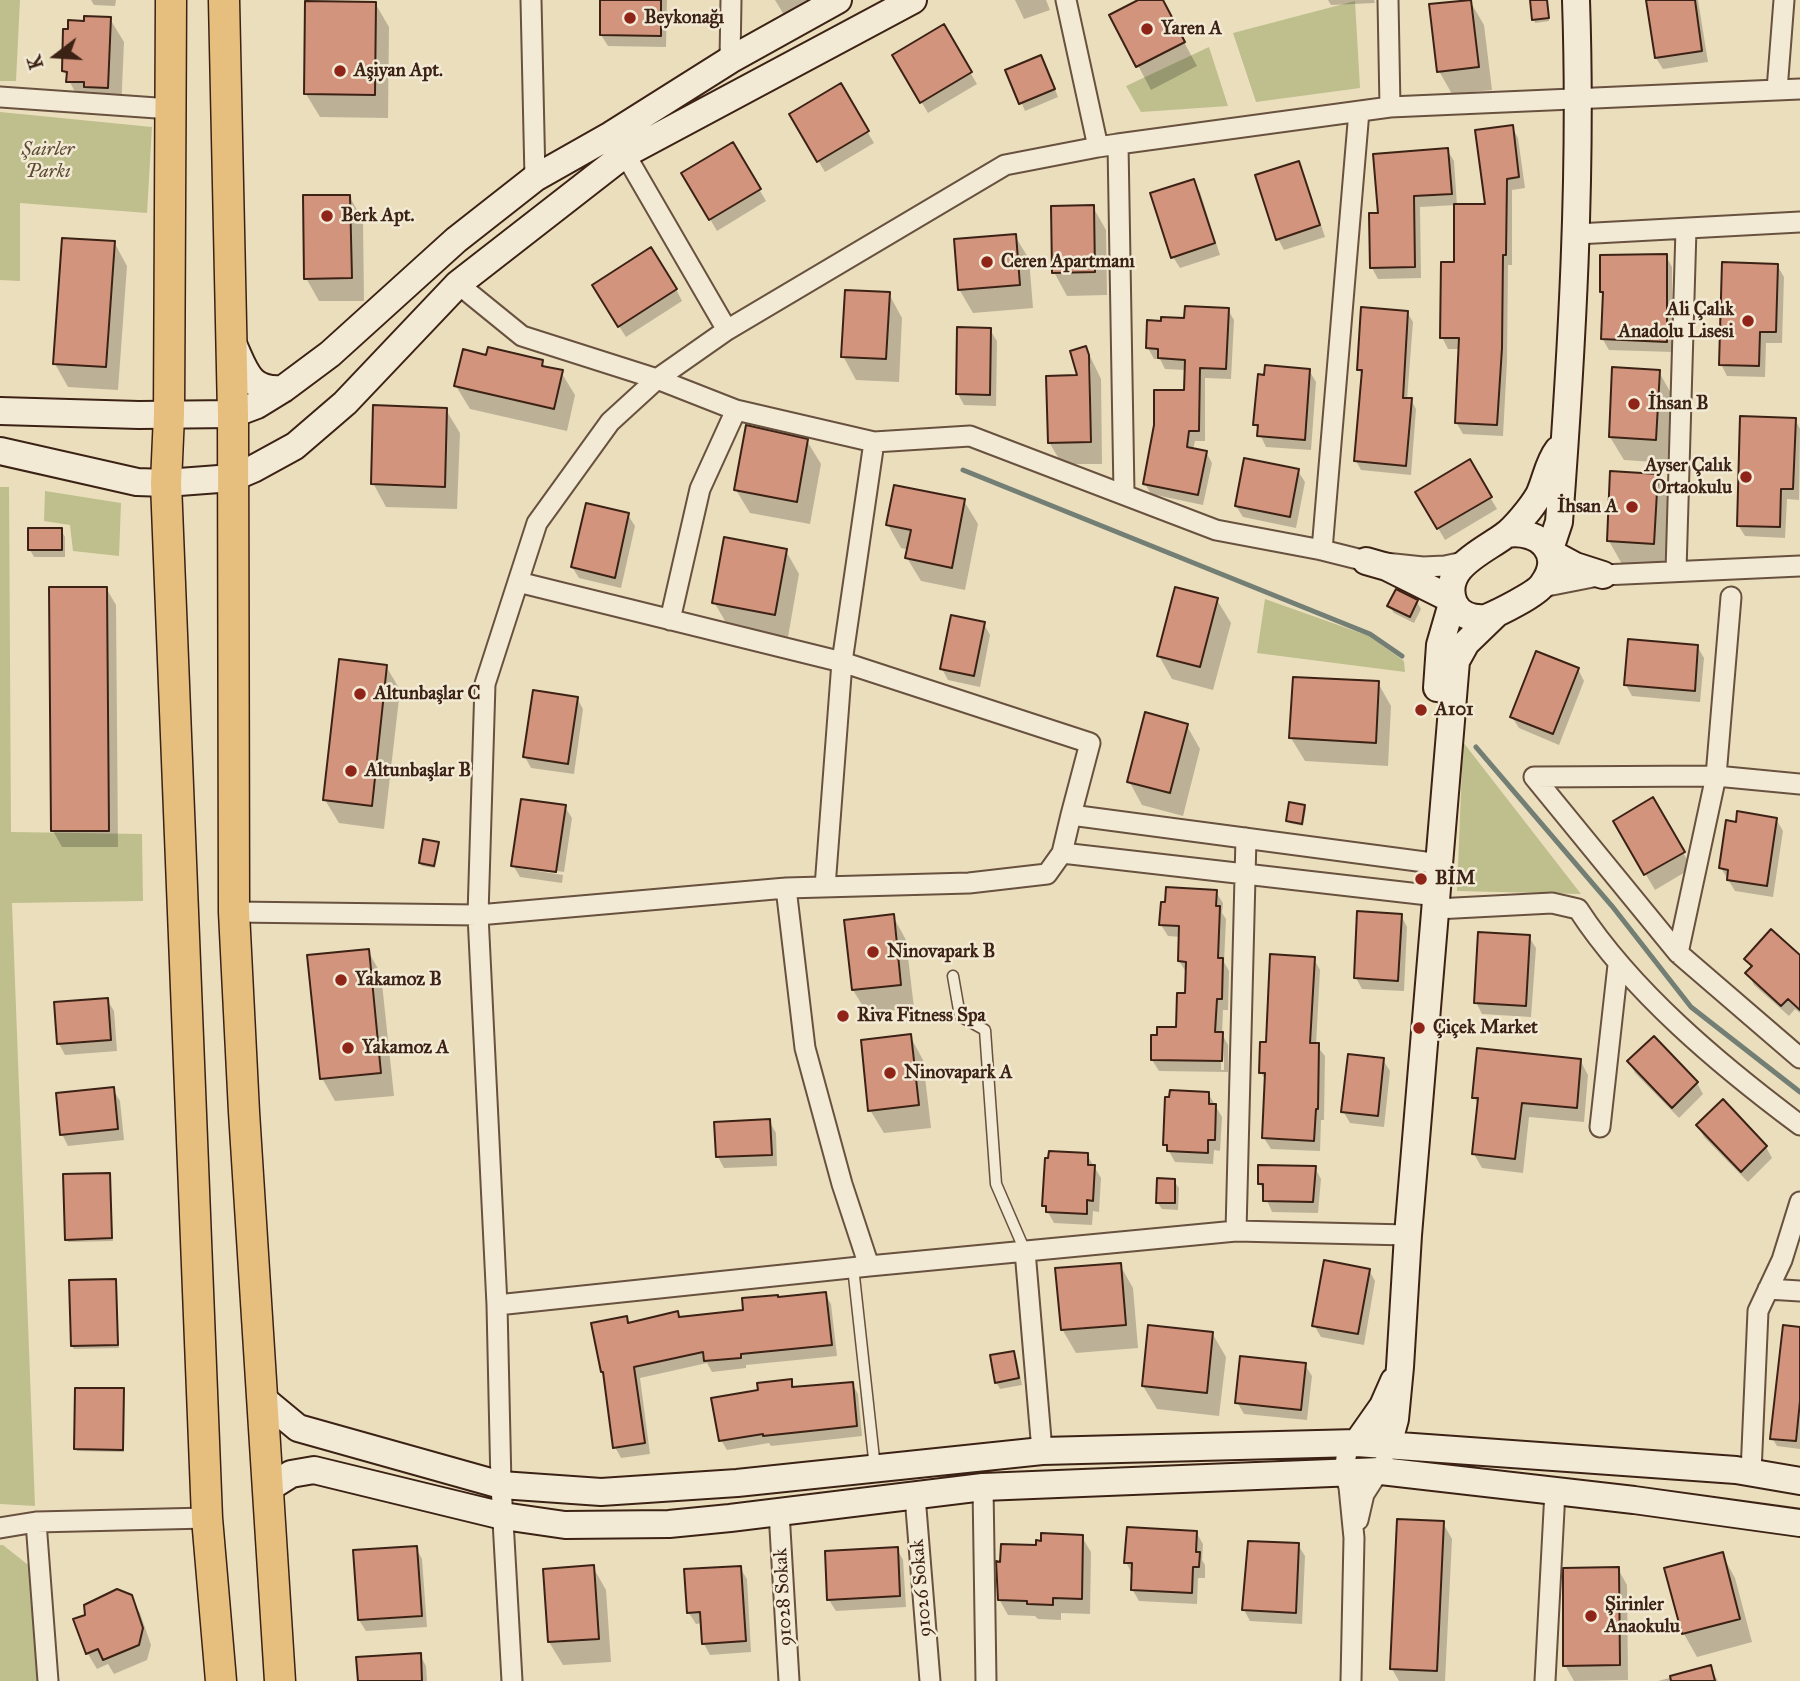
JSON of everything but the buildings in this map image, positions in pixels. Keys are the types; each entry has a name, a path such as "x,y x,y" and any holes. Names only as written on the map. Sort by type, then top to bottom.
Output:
{"main road":[{"path":"171,0 169,415 166,483 207,1518 221,1681"},
{"path":"224,0 233,344 234,912 280,1681"}],"street":[{"path":"531,0 534,178"},
{"path":"730,60 731,0"},
{"path":"0,411 233,414 257,405 330,354 456,240 534,178 611,135 730,60 838,0"},
{"path":"0,451 136,482 166,483 232,478 278,456 295,446 345,403 458,284 625,154 913,0"},
{"path":"1066,0 1098,147"},
{"path":"1388,0 1390,107"},
{"path":"1549,552 1559,522 1577,234 1579,98 1576,0"},
{"path":"1777,90 1784,0"},
{"path":"512,1681 501,1485 497,1305 478,915 485,684 537,523 610,422 657,379 727,330 1004,165 1098,147 1390,107 1800,89"},
{"path":"0,97 171,109"},
{"path":"1322,550 1359,111"},
{"path":"1118,144 1124,493"},
{"path":"625,154 727,330"},
{"path":"1577,234 1800,222"},
{"path":"1676,571 1686,229"},
{"path":"458,284 522,336 657,379 736,410 874,442 970,436 1216,530 1322,550 1387,567 1453,600"},
{"path":"233,344 250,379 268,390 283,389"},
{"path":"670,620 701,489 736,410"},
{"path":"1565,440 1554,455 1539,495 1507,534 1458,569 1452,581 1453,600 1456,608 1464,615 1475,619 1486,618 1542,587 1603,575 1800,566"},
{"path":"825,887 842,663 874,442"},
{"path":"232,526 251,491 278,456"},
{"path":"1507,534 1521,532 1542,541 1549,552 1551,564 1542,587"},
{"path":"1549,552 1575,566 1603,575"},
{"path":"1366,561 1423,567 1468,561"},
{"path":"234,912 478,915 786,888 969,883 1047,874 1062,853 1090,743 842,663 517,582"},
{"path":"1678,953 1716,776 1731,597"},
{"path":"1440,864 1434,729 1440,645 1453,600"},
{"path":"1354,1538 1364,1494 1381,1471 1395,1419 1455,662 1466,643 1497,613"},
{"path":"1800,783 1716,776 1535,777 1678,953 1800,1058"},
{"path":"1071,815 1440,864"},
{"path":"1236,1231 1246,838"},
{"path":"1062,853 1245,873 1436,902 1552,902 1578,909 1618,965 1753,1090 1800,1125"},
{"path":"786,888 805,1048 842,1184 861,1267"},
{"path":"1600,1127 1618,965"},
{"path":"1751,1473 1758,1311 1782,1260 1800,1202"},
{"path":"497,1305 1236,1231 1408,1235"},
{"path":"1025,1251 1042,1451"},
{"path":"1768,1289 1800,1291"},
{"path":"1351,1681 1354,1538 1349,1487 1344,1472 1347,1451 1357,1443 1383,1406 1400,1367"},
{"path":"262,1399 298,1428 501,1485 601,1492 737,1483 1042,1451 1357,1443 1751,1473 1800,1481"},
{"path":"267,1489 291,1474 314,1470 503,1516 565,1525 669,1524 983,1487 1381,1471 1800,1523"},
{"path":"983,1487 986,1681"},
{"path":"1545,1681 1555,1491"},
{"name":"91026 Sokak","path":"915,1496 930,1681"},
{"name":"91028 Sokak","path":"779,1512 789,1681"},
{"path":"0,1528 36,1522 207,1518"},
{"path":"36,1522 48,1681"}],"lane":[{"path":"953,976 960,1016 985,1030 996,1184 1025,1251"},
{"path":"861,1267 875,1469"}],"green space":[{"path":"0,0 20,0 16,81 0,81"},
{"path":"1355,1 1360,88 1256,102 1233,33"},
{"path":"1209,47 1228,106 1141,112 1126,86"},
{"name":"Şairler Parkı","path":"0,112 152,127 147,213 20,203 20,281 0,280"},
{"path":"0,487 9,487 11,832 142,834 143,901 12,903 35,1506 0,1504"},
{"path":"45,491 121,503 119,556 73,551 70,525 44,521"},
{"path":"1265,599 1369,636 1404,661 1405,672 1257,653"},
{"path":"1463,742 1581,894 1457,891"},
{"path":"0,1545 32,1568 40,1681 0,1681"}],"waterway":[{"path":"963,470 1370,634 1402,656"},
{"path":"1476,747 1612,906 1691,1007 1800,1092"}],"place":[{"name":"Beykonağı","path":"630,18"},
{"name":"Yaren A","path":"1147,29"},
{"name":"Aşiyan Apt.","path":"340,71"},
{"name":"Berk Apt.","path":"327,216"},
{"name":"Ceren Apartmanı","path":"987,262"},
{"name":"Ali Çalık Anadolu Lisesi","path":"1748,321"},
{"name":"İhsan B","path":"1634,404"},
{"name":"Ayser Çalık Ortaokulu","path":"1746,477"},
{"name":"İhsan A","path":"1632,507"},
{"name":"Altunbaşlar C","path":"360,694"},
{"name":"A101","path":"1421,710"},
{"name":"Altunbaşlar B","path":"351,771"},
{"name":"BİM","path":"1421,879"},
{"name":"Ninovapark B","path":"873,952"},
{"name":"Yakamoz B","path":"341,980"},
{"name":"Riva Fitness Spa","path":"843,1016"},
{"name":"Çiçek Market","path":"1419,1028"},
{"name":"Yakamoz A","path":"348,1048"},
{"name":"Ninovapark A","path":"890,1073"},
{"name":"Şirinler Anaokulu","path":"1591,1616"}]}
